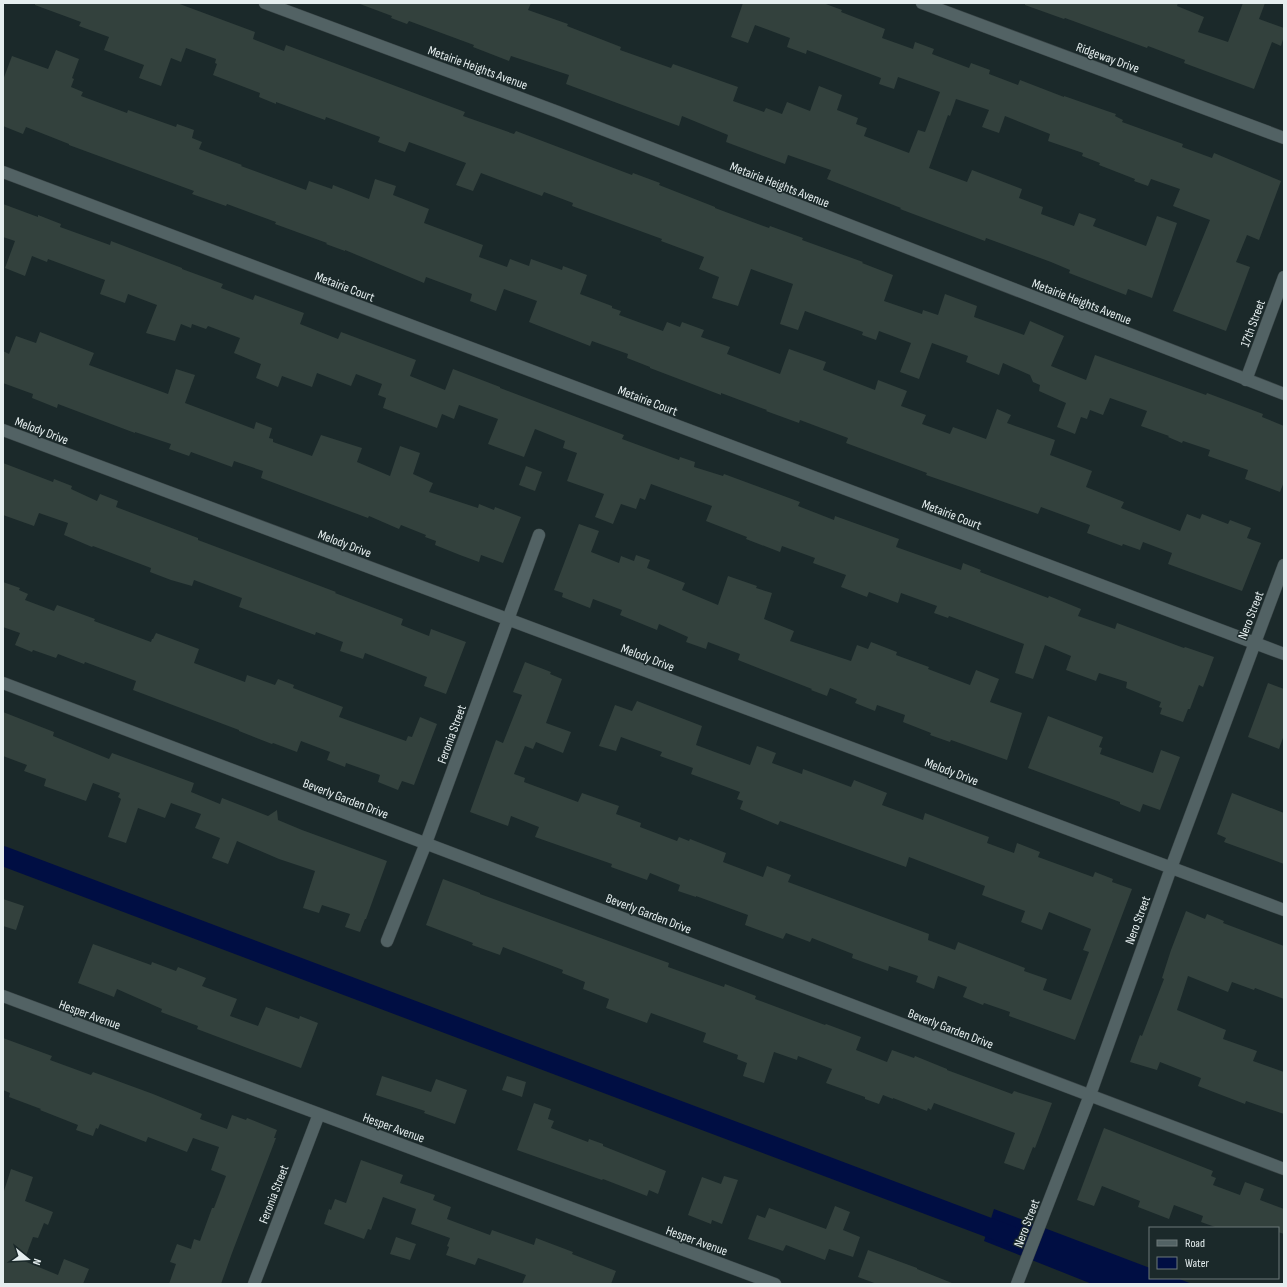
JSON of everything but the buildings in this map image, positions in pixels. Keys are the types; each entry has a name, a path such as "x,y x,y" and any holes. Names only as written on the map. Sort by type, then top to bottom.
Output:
{"street":[{"name":"Metairie Heights Avenue","path":"265,3 558,112 1284,394"},
{"name":"Ridgeway Drive","path":"922,3 1284,138"},
{"name":"Metairie Court","path":"3,172 1284,654"},
{"name":"17th Street","path":"1246,380 1284,277"},
{"name":"Melody Drive","path":"3,430 1284,910"},
{"name":"Feronia Street","path":"388,941 426,843 539,535"},
{"name":"Nero Street","path":"1020,1278 1090,1095 1171,868 1284,565"},
{"name":"Beverly Garden Drive","path":"3,683 1284,1169"},
{"name":"Hesper Avenue","path":"3,996 774,1284"},
{"name":"Feronia Street","path":"254,1284 318,1114"}],"water":[{"path":"994,1209 1149,1268 1149,1279 1180,1279 1192,1284 1092,1284 984,1241"}],"waterway":[{"path":"3,856 1014,1237"}]}
